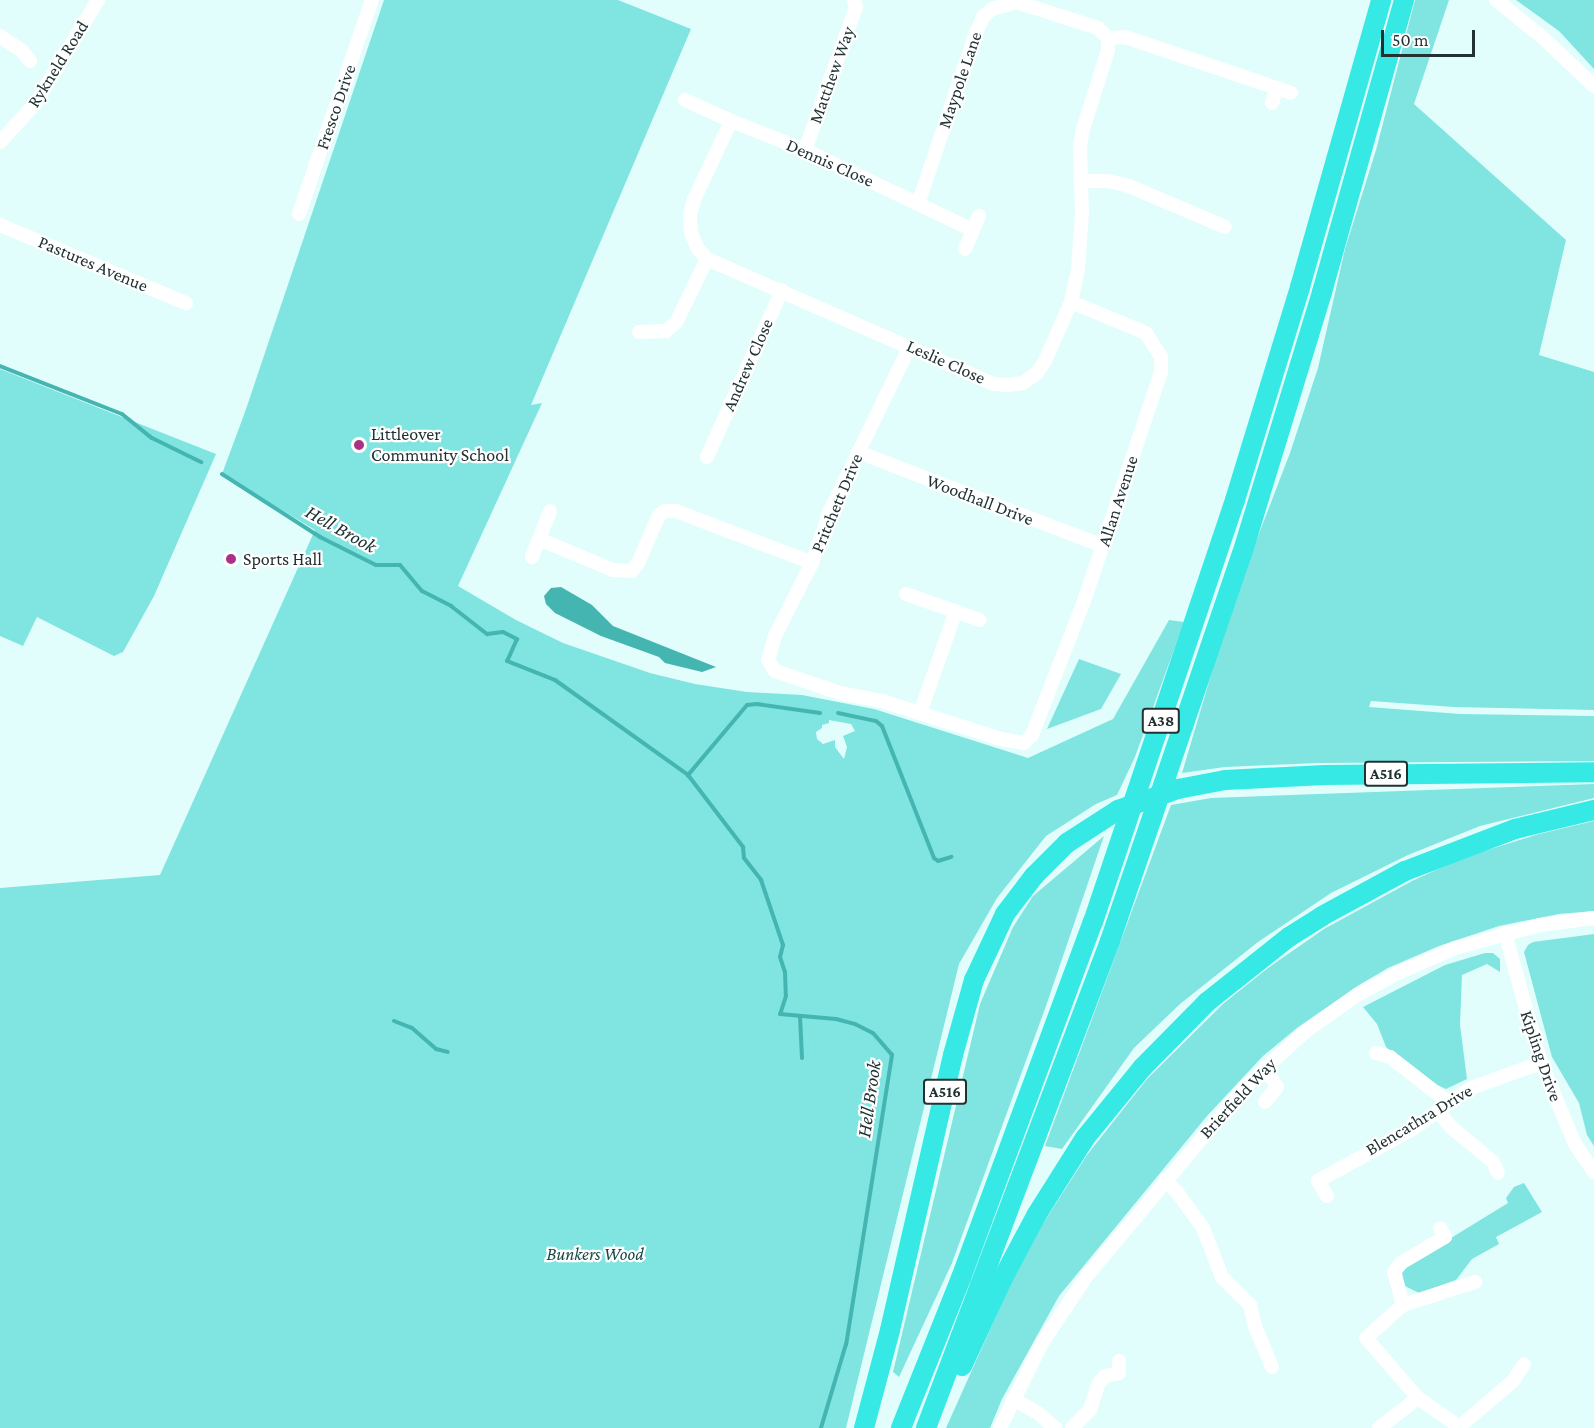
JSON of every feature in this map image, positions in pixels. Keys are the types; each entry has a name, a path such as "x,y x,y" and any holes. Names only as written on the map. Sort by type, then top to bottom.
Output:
{"highway":[{"name":"A38","path":"901,1428 961,1278 1089,933 1232,512 1300,287 1381,0"},
{"name":"A38","path":"928,1428 1110,941 1242,554 1322,292 1404,0"},
{"name":"A516","path":"864,1428 965,1006 981,960 1005,914 1034,876 1067,843 1118,810 1178,789 1225,780 1326,775 1594,772"},
{"path":"928,1428 956,1380 1004,1276 1037,1214 1085,1138 1142,1068 1207,1002 1289,938 1322,916 1405,871 1515,829 1594,810"}],"street":[{"name":"Rykneld Road","path":"0,142 16,127 54,74 98,0"},
{"name":"Fresco Drive","path":"299,214 372,0"},
{"name":"Matthew Way","path":"805,150 856,7 854,0"},
{"path":"1496,0 1594,86"},
{"name":"Maypole Lane","path":"918,204 976,33 983,18 992,9 1016,2 1098,28 1108,38 1125,37 1291,93"},
{"path":"0,36 22,51 30,61"},
{"name":"Leslie Close","path":"707,259 993,384 1008,386 1023,383 1036,374 1045,361 1071,302 1078,269 1083,129 1108,51 1108,38"},
{"path":"1272,103 1278,88"},
{"name":"Dennis Close","path":"685,100 730,121 805,150 972,230"},
{"path":"639,332 666,331 677,321 707,259 698,249 691,233 690,215 694,200 730,121"},
{"name":"Rykneld Road","path":"0,136 16,127"},
{"path":"1080,181 1108,181 1129,186 1213,215 1225,227"},
{"path":"965,249 979,216"},
{"name":"Pastures Avenue","path":"0,225 186,303"},
{"name":"Andrew Close","path":"707,457 721,443 782,290"},
{"name":"Allan Avenue","path":"920,713 1016,744 1024,743 1032,735 1103,546 1161,372 1161,357 1146,333 1071,302"},
{"name":"Pritchett Drive","path":"910,346 830,513 812,563 775,636 768,660 775,671 790,677 840,693 882,701 920,713"},
{"name":"Woodhall Drive","path":"858,452 1103,546"},
{"path":"532,557 550,511"},
{"path":"539,539 613,570 632,571 638,563 659,515 665,511 675,511 812,563"},
{"path":"906,594 980,620"},
{"path":"920,713 956,611"},
{"name":"Brierfield Way","path":"1000,1428 1066,1305 1099,1260 1165,1180 1265,1067 1306,1031 1357,995 1435,956 1505,933 1594,918"},
{"name":"Kipling Drive","path":"1505,933 1541,1063 1575,1144 1594,1172"},
{"path":"1376,1053 1390,1057 1443,1107 1456,1132 1493,1162 1498,1173"},
{"name":"Blencathra Drive","path":"1327,1197 1318,1181 1414,1128 1443,1107 1489,1080 1541,1063"},
{"path":"1265,1067 1277,1087 1265,1102"},
{"path":"1165,1180 1177,1192 1203,1228 1222,1276 1250,1305 1255,1326 1272,1366"},
{"path":"1403,1305 1394,1272 1401,1263 1445,1237 1440,1228"},
{"path":"1475,1282 1403,1305 1366,1338 1418,1398 1460,1427 1513,1381 1524,1364"},
{"path":"1072,1428 1090,1410 1099,1383 1105,1376 1119,1373 1119,1361"},
{"path":"1379,1428 1418,1398"},
{"path":"1013,1400 1038,1413 1055,1428"}],"green space":[{"name":"Bunkers Wood","path":"384,0 618,0 691,29 531,405 542,403 458,586 516,620 563,643 650,673 695,684 747,692 802,695 874,709 1028,758 1113,719 1169,620 1184,622 1135,757 1117,795 1096,804 1046,836 997,898 959,964 846,1428 0,1428 0,888 160,875 315,530 222,474","holes":["829,720 851,724 855,731 843,736 847,747 844,759 835,747 835,740 823,744 817,739 816,732 822,728 822,725 829,723"]},
{"path":"1415,0 1449,0 1414,104 1566,240 1539,355 1594,372 1594,710 1454,707 1371,701 1369,707 1460,714 1594,716 1594,761 1318,763 1225,767 1182,773 1233,601 1290,453 1318,368 1345,249 1376,150"},
{"path":"1516,0 1594,0 1594,69 1559,31"},
{"path":"0,369 216,454 154,596 123,652 114,656 37,617 23,646 0,636"},
{"path":"1079,659 1121,674 1101,709 1047,729"},
{"path":"1594,784 1594,798 1480,826 1408,855 1331,893 1258,942 1180,1004 1134,1048 1062,1149 1045,1146 1171,805 1211,798"},
{"path":"1594,821 1594,911 1559,914 1499,926 1439,946 1388,968 1297,1028 1263,1056 1207,1116 1059,1296 1002,1399 990,1428 946,1428 1011,1283 1042,1225 1087,1155 1147,1079 1224,1003 1268,968 1324,929 1412,881 1462,858 1539,834"},
{"path":"1104,836 1046,1006 952,1263 899,1377 893,1372 980,1004 1013,927 1033,896"},
{"path":"1594,934 1594,1146 1587,1135 1579,1103 1552,1057 1524,952 1533,942"},
{"path":"1485,953 1493,953 1500,959 1500,972 1487,964 1462,975 1460,1025 1467,1079 1446,1089 1422,1078 1386,1047 1377,1024 1363,1007 1445,965"},
{"path":"1524,1183 1542,1212 1496,1237 1499,1244 1472,1259 1456,1280 1419,1293 1405,1286 1402,1273 1407,1265 1508,1203 1506,1198 1514,1187"}],"shaded area":[{"path":"561,587 592,605 613,626 716,667 702,672 665,663 659,657 601,636 555,613 546,604 544,596 551,588"}],"waterway":[{"name":"Hell Brook","path":"0,366 122,414 152,438 201,462"},
{"name":"Hell Brook","path":"222,474 320,537 376,565 400,565 422,591 451,606 487,634 503,632 517,639 507,661 555,680 688,775"},
{"name":"Hell Brook","path":"820,713 757,704 747,705 688,775 743,847 744,858 761,880 783,945 780,957 785,972 786,996 780,1014 836,1019 855,1024 873,1033 892,1055 846,1344 821,1428"},
{"path":"838,713 876,721 882,726 934,858 938,861 951,857"},
{"path":"800,1017 802,1058"},
{"path":"394,1021 412,1028 436,1049 448,1052"}],"place":[{"name":"Littleover Community School","path":"359,445"},
{"name":"Sports Hall","path":"231,559"}]}
